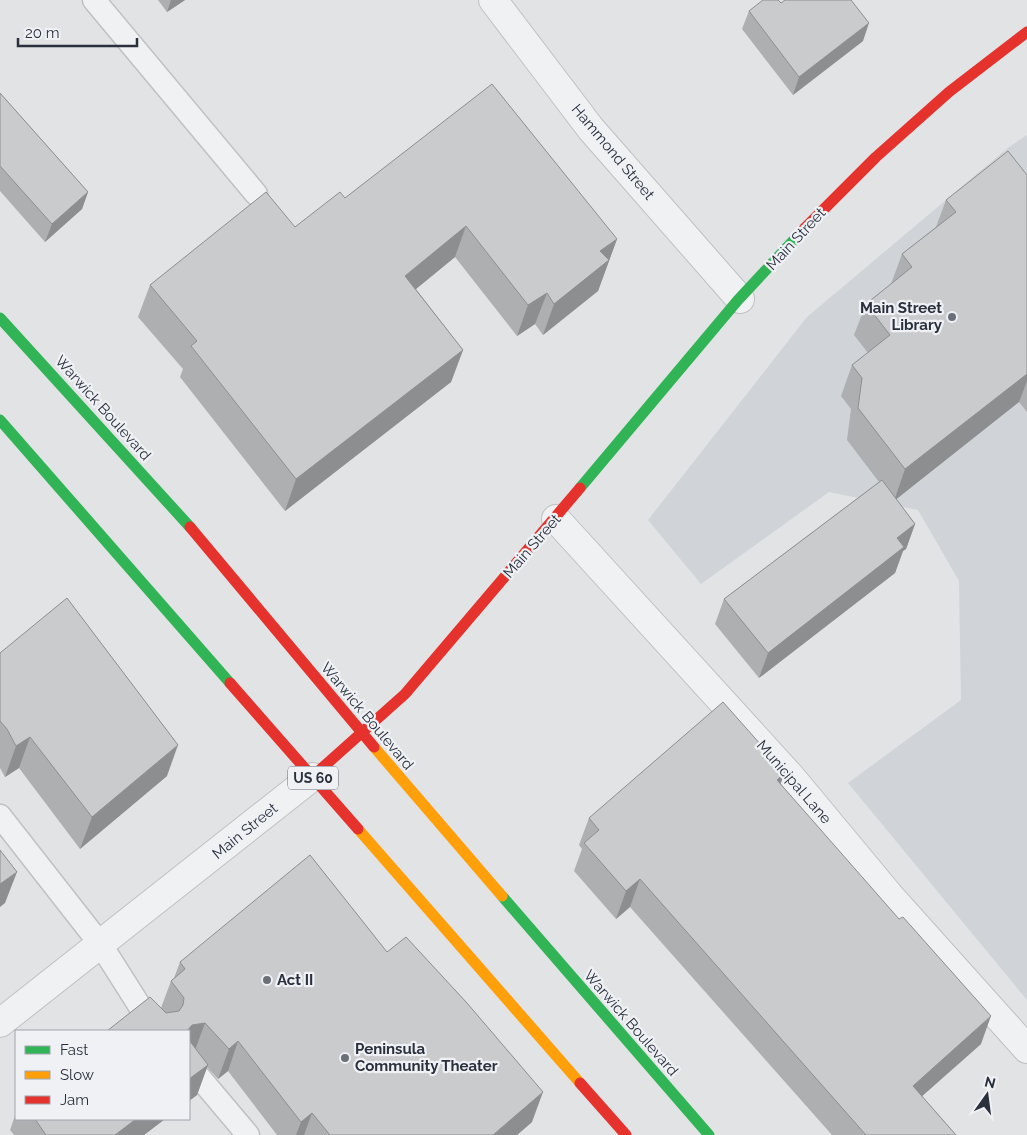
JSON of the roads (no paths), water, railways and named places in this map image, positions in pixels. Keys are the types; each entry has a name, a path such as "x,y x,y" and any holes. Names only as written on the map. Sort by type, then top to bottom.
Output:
{"main road":[{"name":"Main Street","path":"312,778 405,693 556,519 740,299 838,194 917,120 1001,50 1027,32"},
{"name":"Warwick Boulevard","path":"0,318 181,516 362,733 709,1135"},
{"name":"US 60","path":"0,420 626,1135"}],"street":[{"name":"Hammond Street","path":"493,0 591,129 740,299"},
{"name":"Municipal Lane","path":"556,519 791,776 889,895 1027,1049"},
{"name":"Main Street","path":"0,1023 312,778"}],"lane":[{"path":"94,0 256,194"},
{"path":"0,816 101,945 144,1013 159,1030"},
{"path":"190,1066 248,1135"}],"place":[{"name":"Main Street Library","path":"952,317"},
{"name":"Act II","path":"267,980"},
{"name":"Peninsula Community Theater","path":"345,1058"}]}
